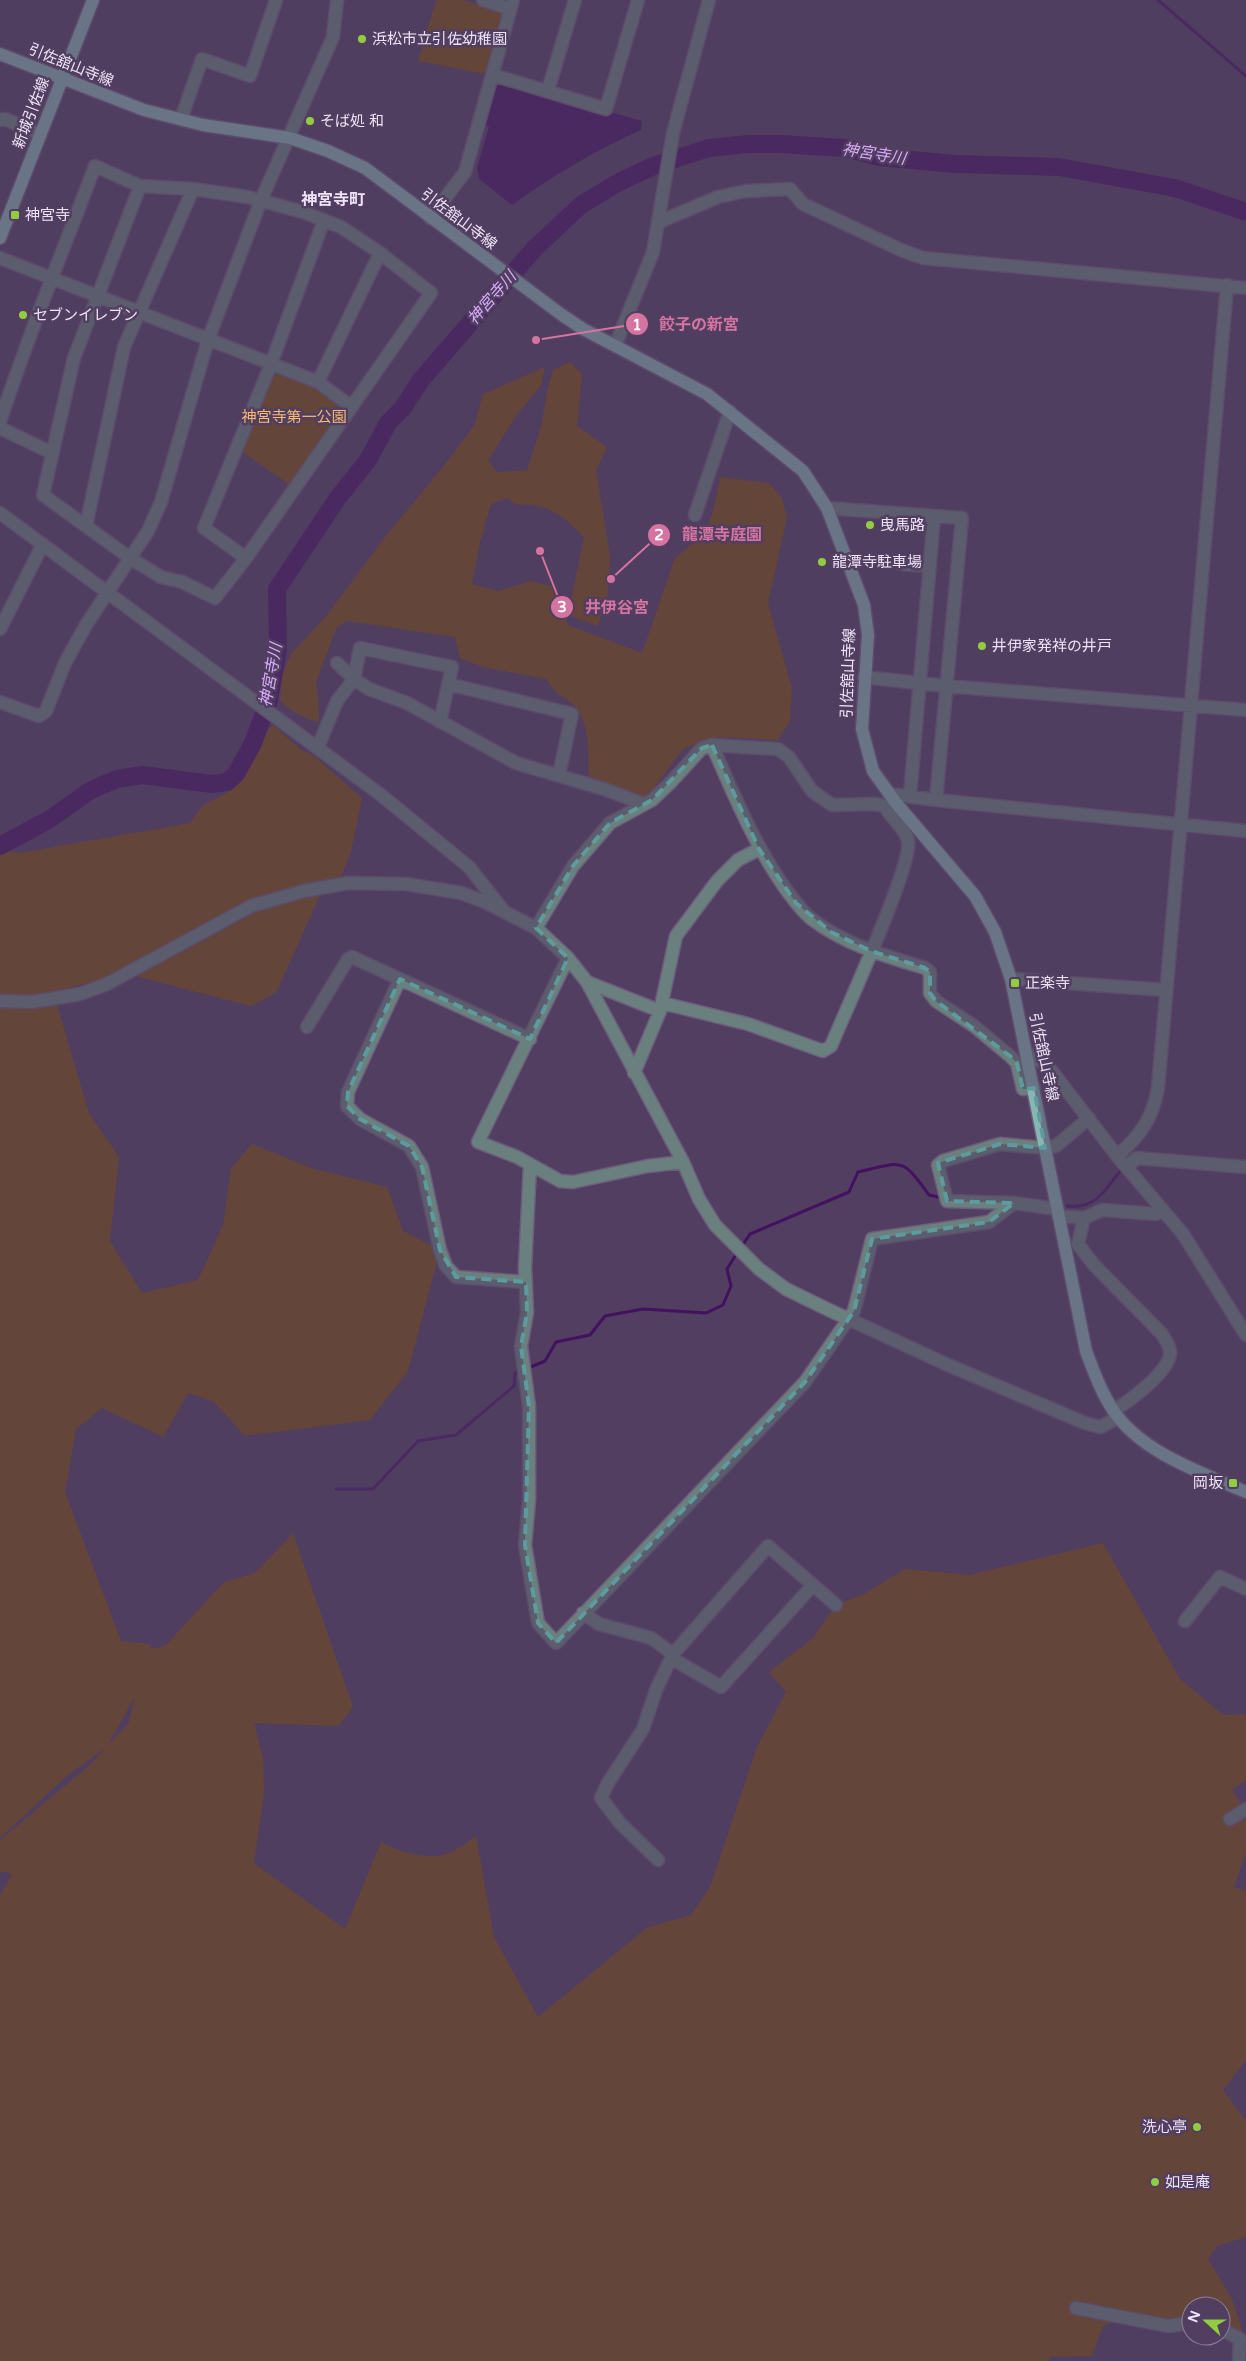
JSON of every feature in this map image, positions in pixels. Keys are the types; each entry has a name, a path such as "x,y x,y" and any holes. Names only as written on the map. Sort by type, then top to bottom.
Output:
{"main road":[{"name":"新城引佐線","path":"0,238 93,0"},
{"name":"引佐舘山寺線","path":"0,54 144,110 203,124 290,138 328,151 365,168 482,257 583,329 707,394 803,471 827,508 864,605 868,635 862,729 873,770 890,801 975,896 998,937 1011,979 1086,1351 1099,1387 1116,1414 1145,1443 1188,1467 1246,1492"}],"street":[{"path":"181,119 202,59 250,76 276,0"},
{"path":"0,702 39,716 46,711 65,663 86,625 148,532 161,502 208,340 262,200 334,38 338,0"},
{"path":"430,218 465,172 512,4 483,0"},
{"path":"548,90 575,0"},
{"path":"493,75 606,109 638,0"},
{"path":"615,346 654,252 672,132 709,0"},
{"path":"0,120 5,119 40,134"},
{"path":"0,422 24,349 95,166 140,186 193,189 262,200 324,220 341,227 380,253 431,293 246,558 215,598 182,582 161,577 130,558 43,495 74,358 140,186"},
{"path":"86,526 124,347 193,189"},
{"path":"659,217 718,197 746,191 790,189 803,204 901,250 924,258 1246,288"},
{"path":"246,558 204,528 271,364 324,220"},
{"path":"318,382 380,253"},
{"path":"0,258 138,314 318,382 352,407"},
{"path":"1117,1156 1137,1138 1146,1126 1156,1099 1227,285"},
{"path":"695,515 730,411"},
{"path":"0,428 52,453"},
{"path":"827,508 962,518 936,800"},
{"path":"0,513 381,795 468,867 504,911"},
{"path":"910,796 934,516"},
{"path":"0,630 43,544"},
{"path":"901,564 930,566"},
{"path":"318,747 338,701 354,679 360,648 452,667 440,722"},
{"path":"337,663 354,679 369,689 407,704 516,763 604,788 644,804"},
{"path":"864,676 946,686 1246,710"},
{"path":"448,684 572,714 559,775"},
{"path":"712,745 759,848 796,903 811,919 831,932 871,951 925,968 930,972 930,994 936,1001 974,1026 1017,1063 1023,1090 1034,1088"},
{"path":"536,928 573,866 610,823 644,804 672,782 702,748 712,745 778,750 789,757 812,791 832,805 874,804 910,796 1246,831"},
{"path":"587,982 661,1007 748,1024 823,1052 831,1046 871,951 908,853 908,840 889,815 890,801"},
{"path":"634,1073 661,1007 676,936 717,881 738,860 759,848"},
{"path":"0,1001 32,1002 80,994 107,984 251,906 304,892 348,883 406,884 462,893 504,911 536,928 568,958 587,982 683,1162 699,1199 715,1225 759,1269 786,1289 948,1364 1085,1423 1100,1427 1157,1376 1170,1354 1168,1344 1162,1334 1094,1265 1078,1244 1084,1218"},
{"path":"307,1027 348,959 352,957 530,1038"},
{"path":"568,958 478,1142 517,1157 560,1181 574,1182 648,1166 683,1162"},
{"path":"400,979 348,1092 347,1106 360,1119 409,1146 422,1167 440,1250 446,1266 456,1277 525,1282"},
{"path":"1011,979 1165,990"},
{"path":"1026,1053 1048,1066 1117,1156 1128,1166 1183,1234 1246,1335"},
{"path":"1089,1118 1056,1146 1045,1148 1000,1144 943,1161 938,1166 947,1201 1014,1203 1084,1218 1102,1210 1156,1214 1163,1210"},
{"path":"1128,1166 1137,1158 1246,1167"},
{"path":"530,1165 525,1282 527,1314 521,1346 529,1406 529,1500 525,1545 538,1623 556,1643 805,1382 857,1304 872,1239 989,1222 1014,1203"},
{"path":"658,1860 620,1823 601,1798 608,1783 643,1729 656,1690 672,1656 768,1546 836,1605"},
{"path":"1185,1621 1220,1577 1246,1589"},
{"path":"583,1613 598,1624 651,1638 672,1656 721,1687 813,1585"},
{"path":"1230,1819 1246,1809"},
{"path":"1076,2308 1168,2326 1181,2324"},
{"path":"1231,2334 1240,2339 1239,2361"}],"highlighted area":[{"path":"712,745 759,849 796,903 831,932 871,951 925,968 930,972 930,993 936,1001 1017,1063 1023,1089 1034,1088 1045,1148 1000,1144 938,1163 947,1201 1014,1203 989,1222 872,1239 854,1311 805,1382 556,1643 538,1623 525,1545 529,1406 521,1346 527,1313 526,1282 456,1277 440,1250 422,1167 409,1146 360,1119 347,1106 348,1092 400,979 530,1039 568,958 536,928 573,866 610,823 652,800 702,748"}],"green space":[{"path":"436,0 463,0 504,13 486,74 418,61"},
{"path":"570,362 582,374 577,426 607,447 596,471 610,555 608,593 598,626 568,615 584,537 562,517 537,506 517,505 507,498 491,504 480,542 472,584 498,591 531,581 551,586 568,625 642,653 675,558 705,534 714,508 720,477 769,483 782,498 787,518 768,603 792,689 790,721 778,740 715,737 683,749 645,800 589,777 586,733 581,716 573,705 554,690 547,679 483,667 460,658 455,637 347,621 337,627 316,682 319,722 298,714 280,701 282,675 291,654 327,615 385,537 474,426 483,394 545,367 541,385 516,416 488,460 497,472 527,470 541,427 553,370"},
{"name":"神宮寺第一公園","path":"274,372 315,387 345,408 290,485 241,451"},
{"path":"273,725 300,749 314,756 362,798 351,851 340,879 325,884 276,993 251,1006 127,974 75,986 44,998 55,998 89,1113 119,1157 110,1241 142,1293 198,1280 223,1225 231,1168 252,1144 311,1168 387,1187 403,1231 440,1250 408,1371 370,1420 245,1436 213,1401 188,1393 163,1437 102,1408 76,1429 65,1492 121,1641 151,1644 150,1649 165,1646 224,1582 255,1573 293,1533 353,1707 339,1726 254,1723 263,1758 264,1792 254,1863 345,1929 381,1842 405,1852 433,1856 453,1851 476,1836 494,1937 538,2017 648,1927 691,1915 710,1887 757,1747 786,1692 769,1672 813,1638 836,1605 864,1594 905,1569 969,1575 1103,1543 1180,1679 1223,1715 1245,1714 1246,1717 1246,1780 1232,1790 1246,1810 1246,1852 1234,1887 1246,1891 1246,2060 1223,2090 1246,2121 1246,2237 1217,2246 1208,2259 1230,2296 1181,2296 1181,2319 1124,2318 1103,2326 1092,2356 1049,2357 1049,2361 0,2361 0,1895 12,1874 0,1871 0,1840 92,1763 106,1748 69,1774 0,1838 0,849 19,853 190,823 202,806 226,793 244,769 251,747","holes":["134,1698 135,1698 128,1724 108,1745"]},
{"path":"1231,2297 1243,2333 1235,2336 1231,2334"}],"shaded area":[{"path":"501,80 642,121 641,130 574,164 512,205 479,179 477,168 489,127 483,124 495,81"}],"waterway":[{"path":"1158,0 1246,76"},
{"name":"神宮寺川","path":"0,846 50,819 91,790 117,779 142,775 212,784 227,782 236,774 253,743 269,700 278,650 277,589 337,499 368,460 388,423 402,409 421,380 534,249 581,205 619,182 656,165 709,148 748,144 780,144 845,148 879,157 955,164 1059,167 1175,188 1246,212"},
{"path":"742,1246 750,1234 849,1192 858,1172 884,1166 900,1165 906,1168 920,1182 929,1195 943,1198"},
{"path":"1067,1206 1086,1205 1093,1201 1106,1190 1123,1167"},
{"path":"970,1196 993,1196"},
{"path":"526,1369 545,1361 556,1342 590,1335 605,1316 643,1309 706,1313 723,1305 731,1286 727,1269 737,1253"},
{"path":"336,1489 373,1489 418,1441 456,1435 514,1386 515,1373 520,1371"}],"place":[{"name":"浜松市立引佐幼稚園","path":"362,39"},
{"name":"そば処 和","path":"310,121"},
{"name":"神宮寺","path":"15,215"},
{"name":"セブンイレブン","path":"23,315"},
{"name":"餃子の新宮","path":"536,340"},
{"name":"曳馬路","path":"870,525"},
{"name":"井伊谷宮","path":"540,551"},
{"name":"龍潭寺駐車場","path":"822,562"},
{"name":"龍潭寺庭園","path":"611,579"},
{"name":"井伊家発祥の井戸","path":"982,646"},
{"name":"正楽寺","path":"1015,983"},
{"name":"岡坂","path":"1233,1483"},
{"name":"洗心亭","path":"1197,2127"},
{"name":"如是庵","path":"1155,2182"}],"district":[{"name":"神宮寺町","path":"333,200"}]}
